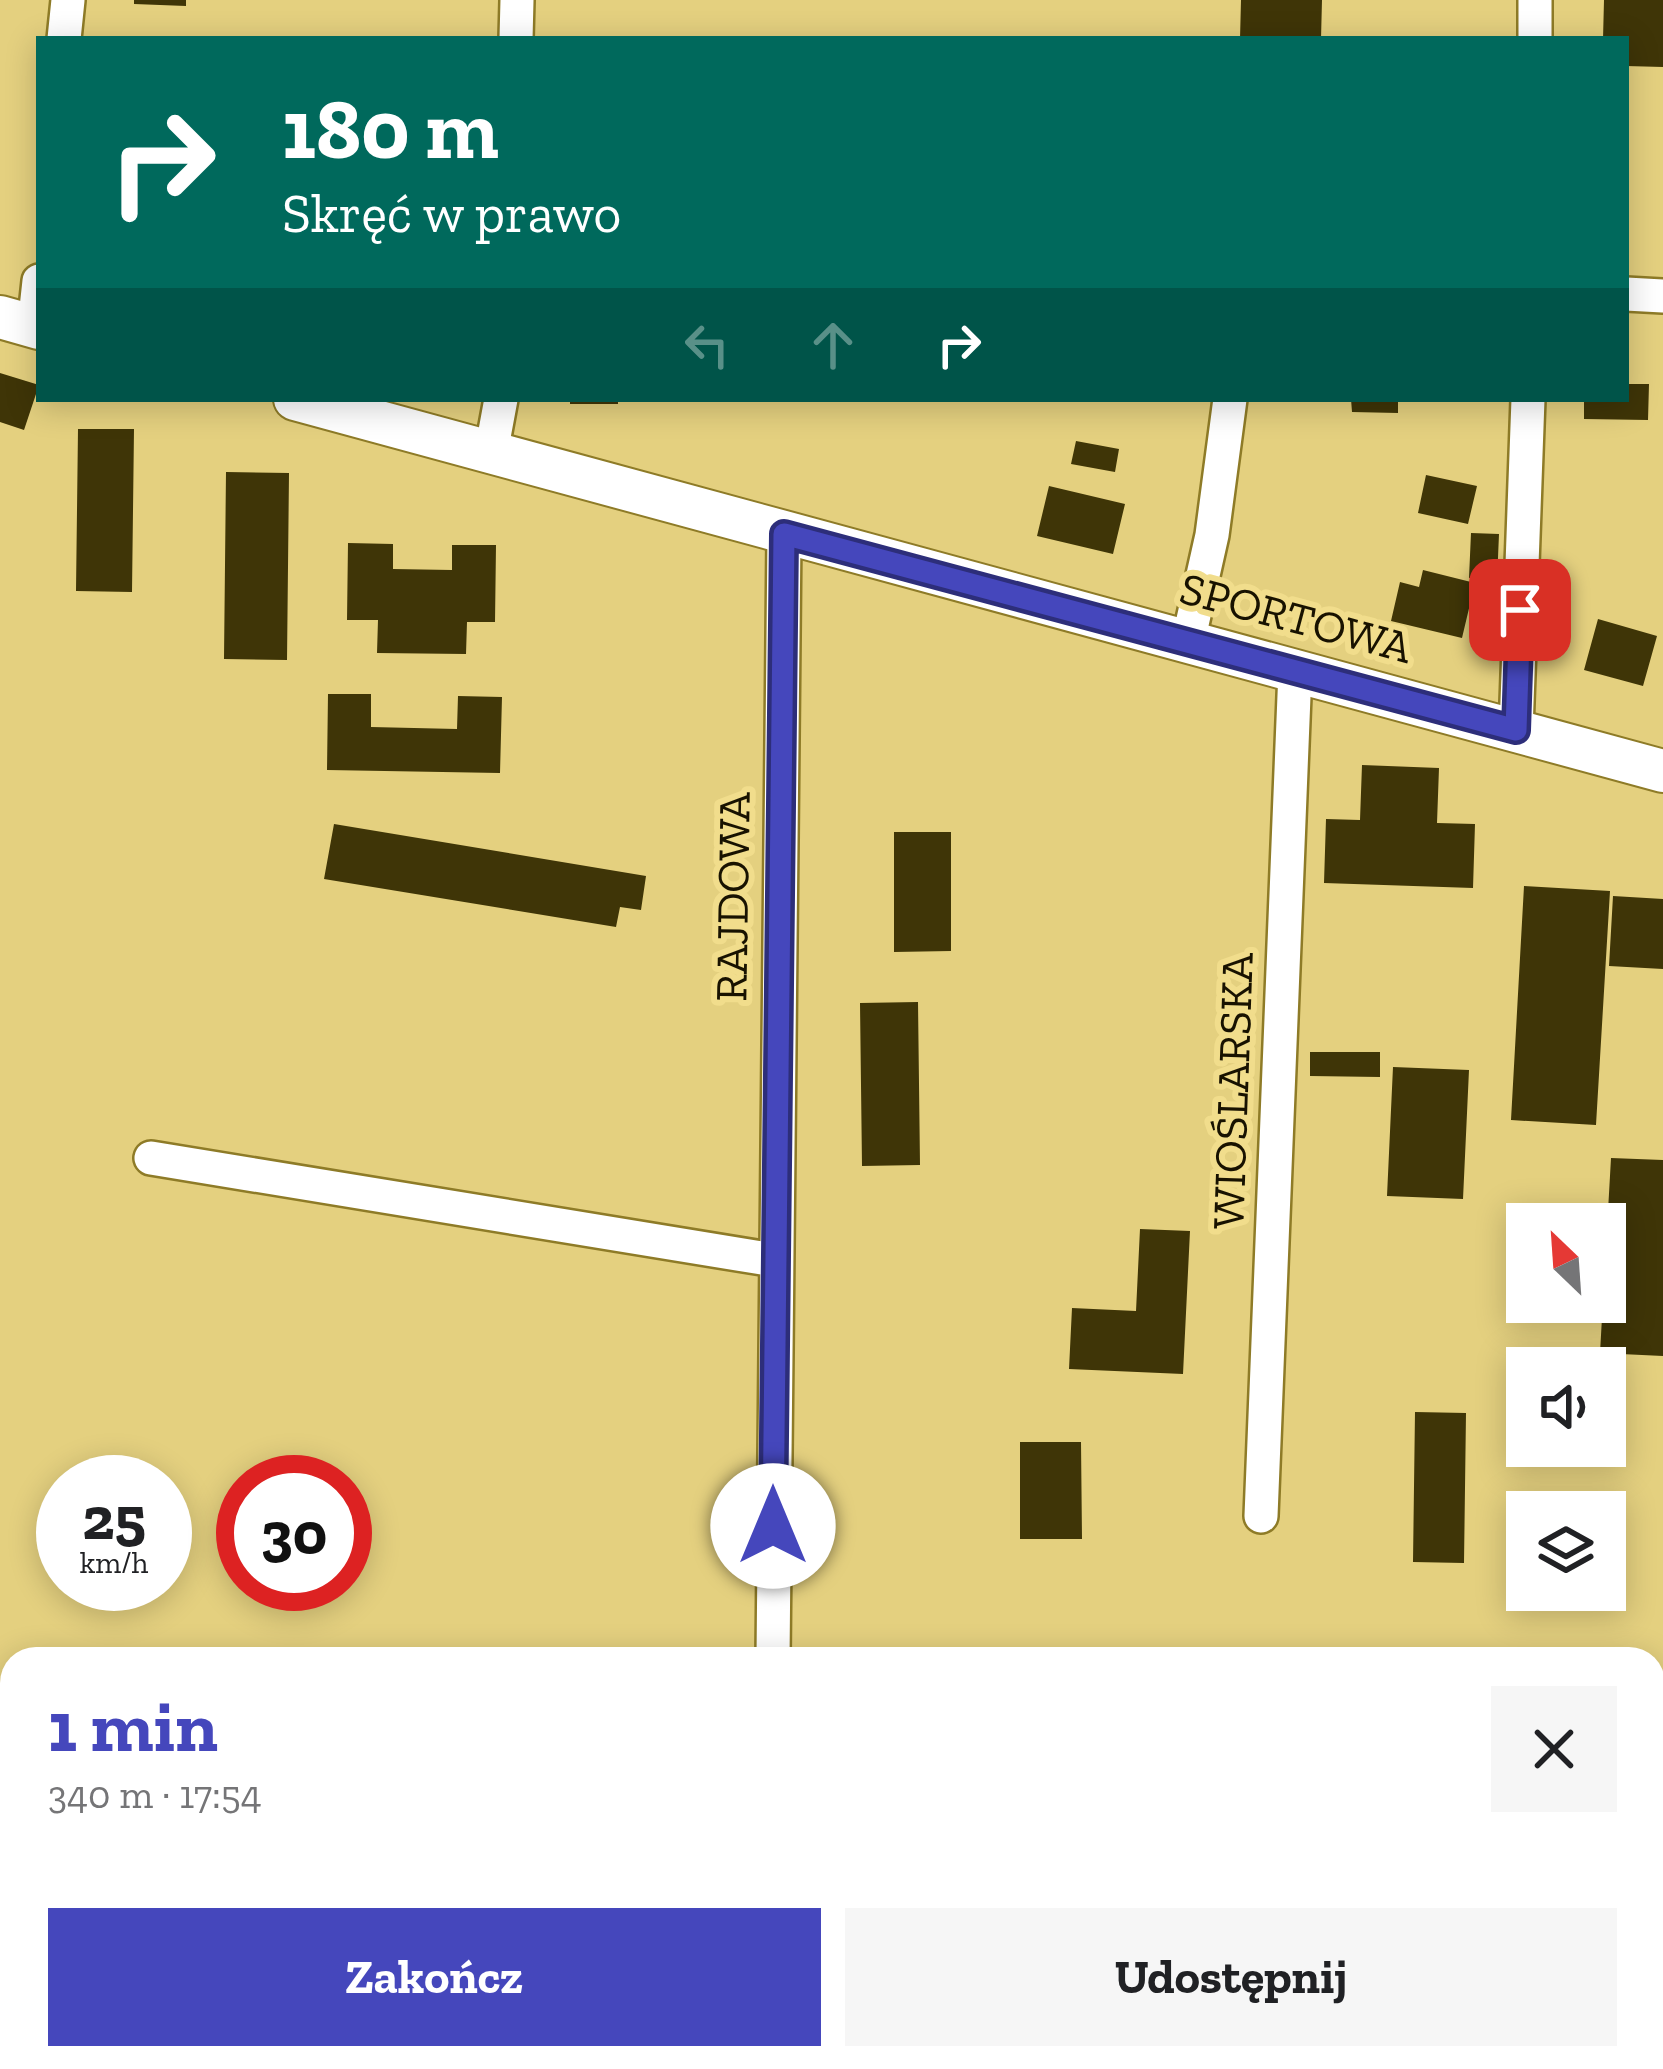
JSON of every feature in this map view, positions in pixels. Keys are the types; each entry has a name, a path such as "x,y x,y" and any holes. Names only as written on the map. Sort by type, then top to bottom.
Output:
{"street":[{"path":"64,36 68,0"},
{"path":"516,36 518,0"},
{"path":"1534,36 1535,0"},
{"path":"24,324 36,289"},
{"path":"1629,294 1663,296"},
{"name":"SPORTOWA","path":"306,402 1663,771"},
{"path":"491,454 500,402"},
{"path":"1188,642 1212,535 1230,402"},
{"path":"1516,730 1528,402"},
{"name":"RAJDOWA","path":"772,1647 784,534"},
{"name":"WIOŚLARSKA","path":"1261,1516 1295,670"},
{"path":"151,1158 774,1260"}],"building":[{"path":"134,0 186,0 186,6 134,4"},
{"path":"1241,0 1322,0 1321,36 1240,36"},
{"path":"1604,0 1663,0 1663,67 1629,66 1629,36 1603,36"},
{"path":"0,373 36,384 24,430 0,422"},
{"path":"1629,384 1649,384 1648,420 1584,419 1584,402 1629,402"},
{"path":"570,402 618,402 618,404"},
{"path":"1351,402 1398,402 1398,413 1352,412"},
{"path":"78,429 134,429 132,592 76,591"},
{"path":"1076,441 1119,449 1115,472 1071,464"},
{"path":"226,472 289,473 287,660 224,659"},
{"path":"1426,475 1477,486 1468,524 1418,513"},
{"path":"1049,486 1125,504 1113,554 1037,536"},
{"path":"1471,533 1499,534 1497,581 1469,578"},
{"path":"348,543 393,544 393,569 452,570 452,545 496,545 495,622 467,622 466,654 377,653 378,620 347,620"},
{"path":"1423,570 1475,583 1462,638 1391,621 1400,582 1419,587"},
{"path":"1598,619 1657,636 1643,686 1584,670"},
{"path":"328,694 371,694 371,727 457,729 458,696 502,697 500,773 327,770"},
{"path":"1362,765 1439,768 1437,823 1475,824 1473,888 1324,883 1326,819 1360,820"},
{"path":"334,824 646,876 641,910 620,907 616,927 324,879"},
{"path":"894,832 951,832 951,951 894,952"},
{"path":"1524,886 1610,891 1596,1125 1511,1120"},
{"path":"1613,896 1663,899 1663,969 1609,966"},
{"path":"918,1002 920,1165 862,1166 860,1003"},
{"path":"1310,1052 1380,1052 1380,1077 1310,1076"},
{"path":"1393,1067 1469,1070 1463,1199 1387,1196"},
{"path":"1611,1158 1663,1160 1663,1356 1626,1354 1626,1347 1600,1347 1602,1323 1626,1323 1626,1203 1608,1203"},
{"path":"1140,1229 1190,1231 1183,1374 1069,1369 1072,1308 1136,1311"},
{"path":"1415,1412 1466,1413 1464,1563 1413,1562"},
{"path":"1020,1442 1081,1442 1082,1539 1020,1539"}],"route":[{"path":"773,1526 784,534 1516,730 1520,610"}]}
